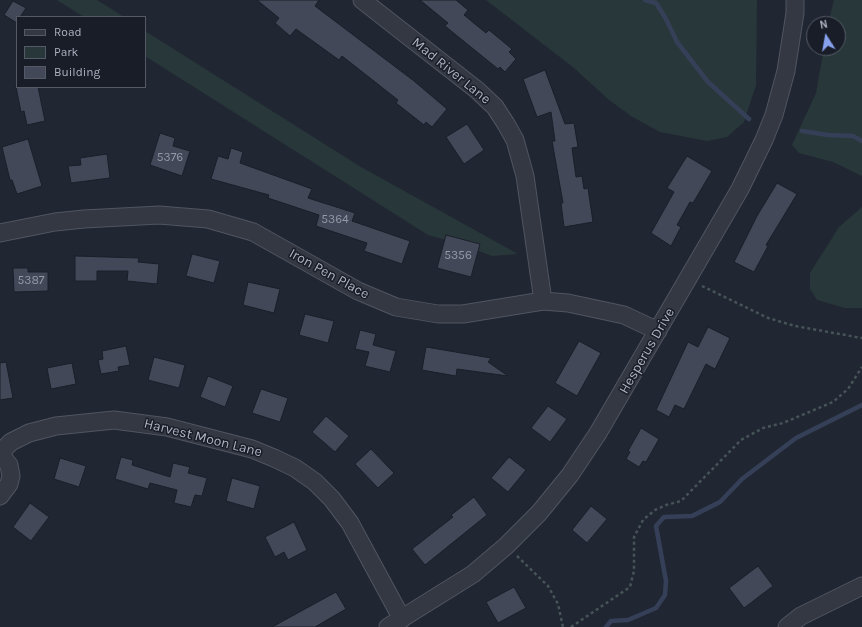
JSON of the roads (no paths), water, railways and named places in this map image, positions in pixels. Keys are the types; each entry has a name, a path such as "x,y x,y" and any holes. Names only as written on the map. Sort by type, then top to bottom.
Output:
{"street":[{"name":"Mad River Lane","path":"362,0 477,90 495,107 506,124 515,140 525,176 543,301"},
{"name":"Hesperus Drive","path":"395,623 473,574 506,546 539,513 570,475 598,433 740,189 774,115 790,48 795,13 795,0"},
{"name":"Iron Pen Place","path":"0,233 55,222 84,219 159,215 208,219 253,232 358,291 396,307 438,314 463,314 543,301 568,303 624,314 658,331"},
{"name":"Harvest Moon Lane","path":"0,496 9,484 11,476 9,465 0,453 11,442 29,433 56,426 114,420 167,427 252,449 295,468 316,482 332,499 350,523 395,623"},
{"path":"787,627 801,616 862,586"}],"waterway":[{"path":"645,0 656,3 666,19 677,42 708,82 749,119"},
{"path":"802,131 828,135 853,136 862,141"},
{"path":"606,627 611,621 628,620 656,608 665,595 666,581 656,526 664,517 692,516 720,502 742,479 796,438 862,405"}]}
